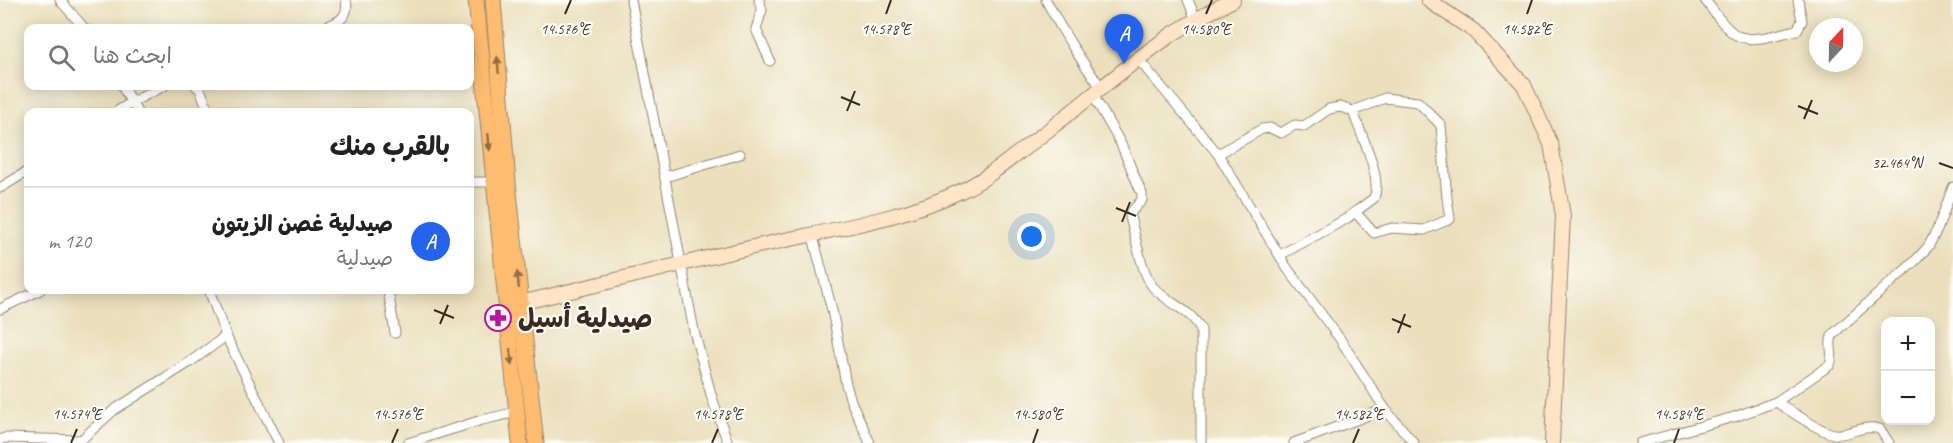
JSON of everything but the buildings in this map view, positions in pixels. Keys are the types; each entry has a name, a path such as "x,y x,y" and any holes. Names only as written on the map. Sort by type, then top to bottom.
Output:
{"main road":[{"path":"476,0 493,182 536,443"},
{"path":"493,0 508,183 520,443"}],"street":[{"path":"60,0 81,24"},
{"path":"333,24 344,18 347,9 346,0"},
{"path":"631,0 694,331 712,398 728,443"},
{"path":"759,0 762,10 756,29 770,61"},
{"path":"1046,0 1097,91 1142,194 1142,200 1131,212 1130,217 1146,274 1153,287 1196,319 1202,330 1202,443"},
{"path":"1188,0 1196,20"},
{"path":"513,305 682,263 891,216 931,204 964,189 995,170 1138,58 1196,20 1233,0"},
{"path":"1428,0 1474,32 1524,85 1551,144 1563,216 1552,443"},
{"path":"1705,0 1733,33 1741,37 1754,38 1797,30 1802,21 1798,0"},
{"path":"1138,58 1218,154 1287,268 1340,339 1386,409 1414,443"},
{"path":"124,90 135,108"},
{"path":"122,108 156,90"},
{"path":"200,90 207,108"},
{"path":"1218,154 1262,129 1270,128 1281,133 1295,125 1304,126 1329,109 1340,107 1353,111 1385,98 1418,102 1442,125 1450,219 1424,230 1392,228 1374,233 1355,212"},
{"path":"1280,255 1346,219 1374,198 1376,186 1370,155 1361,137 1353,111"},
{"path":"665,177 740,154"},
{"path":"0,188 24,173"},
{"path":"474,182 493,182"},
{"path":"1640,443 1673,439 1776,402 1830,365 1833,358 1830,341 1833,334 1928,248 1953,187"},
{"path":"812,233 832,310 850,401 870,443"},
{"path":"1,306 30,294"},
{"path":"210,294 226,336 279,443"},
{"path":"389,294 394,333"},
{"path":"0,440 4,438 82,441 114,410 190,362 226,336"},
{"path":"1776,402 1835,434 1869,426 1880,429 1889,443"},
{"path":"1294,443 1386,409"},
{"path":"408,443 482,420 517,412"}],"place":[{"name":"صيدلية غصن الزيتون","path":"1124,64"},
{"name":"صيدلية أسيل","path":"498,318"}]}
